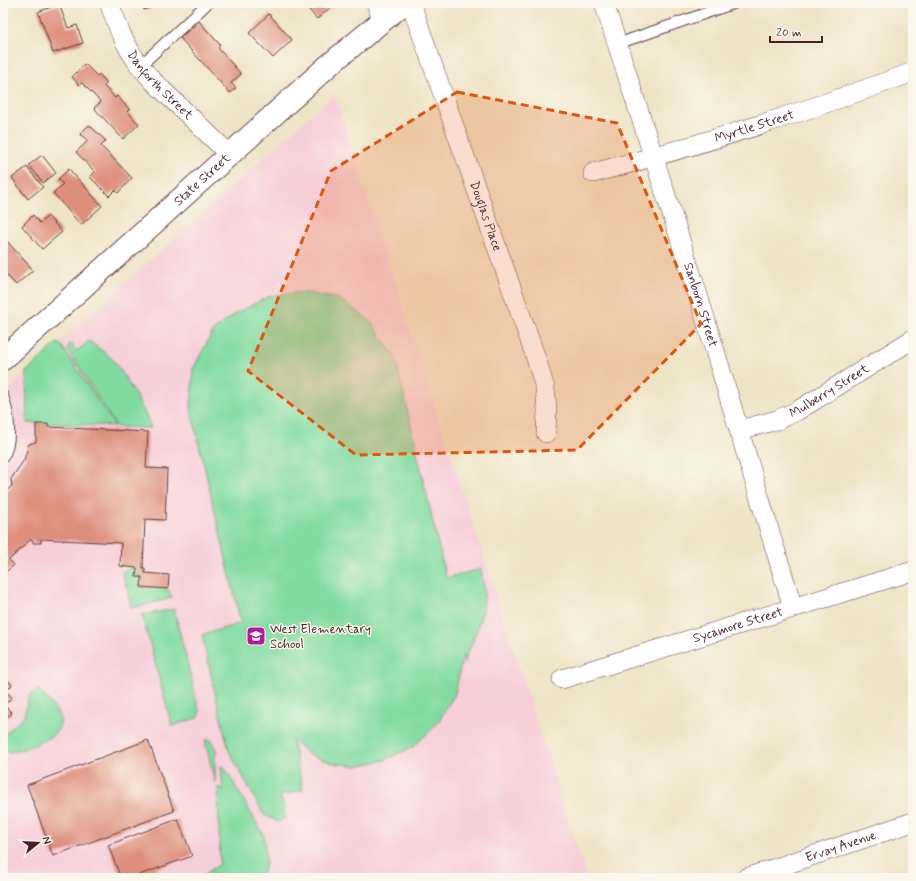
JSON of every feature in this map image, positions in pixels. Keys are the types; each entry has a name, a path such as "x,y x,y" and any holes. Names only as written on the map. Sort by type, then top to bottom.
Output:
{"street":[{"name":"Danforth Street","path":"109,3 121,34 140,66 153,81 229,154"},
{"name":"State Street","path":"3,359 329,65 379,11 404,3"},
{"name":"Douglas Place","path":"410,3 536,358 545,388 547,409 546,433"},
{"name":"Sanborn Street","path":"604,3 740,430 793,608"},
{"name":"Myrtle Street","path":"593,173 654,157 758,126 866,90 913,72"},
{"name":"Mulberry Street","path":"740,430 777,420 797,411 913,339"},
{"name":"Sycamore Street","path":"562,679 913,571"},
{"name":"Ervay Avenue","path":"746,878 913,822"}],"lane":[{"path":"140,66 208,3"},
{"path":"617,44 734,3"},
{"path":"3,396 8,413 9,432 6,453 3,457"}],"highlighted area":[{"path":"457,92 617,123 701,324 577,450 356,455 248,371 331,171"}],"shaded area":[{"name":"West Elementary School","path":"334,94 587,878 3,878 3,394"}],"green space":[{"path":"303,292 339,299 370,321 395,357 446,578 481,569 484,584 484,596 479,624 464,663 463,655 455,694 437,724 413,747 384,760 357,766 332,763 310,755 292,740 303,790 280,796 284,808 285,818 279,822 264,815 229,751 202,635 241,623 191,410 193,369 213,331 238,312 270,296"},
{"path":"89,341 109,356 115,363 127,380 151,428 117,427 67,349 70,343 77,351"},
{"path":"57,343 61,345 115,426 27,423 26,372"},
{"path":"133,567 137,568 136,577 142,577 141,587 168,589 172,598 132,608 122,572"},
{"path":"174,609 199,710 199,717 172,726 142,615"},
{"path":"38,689 57,712 60,719 60,726 56,732 48,738 36,744 16,751 3,752 3,736 24,716 29,696"},
{"path":"205,740 211,740 217,752 215,755 215,783"},
{"path":"221,766 225,768 264,836 266,863 260,878 199,878 220,864 218,787 223,790"}],"building":[{"path":"142,3 164,3 144,10"},
{"path":"303,3 336,3 317,19"},
{"path":"59,4 68,28 77,25 83,43 53,53 38,12"},
{"path":"269,14 292,40 273,58 249,33"},
{"path":"199,21 220,45 218,48 241,74 231,83 236,88 230,93 180,38"},
{"path":"85,64 97,76 99,74 107,83 104,86 115,98 117,96 130,110 127,111 139,124 123,139 94,108 101,102 82,83 79,85 72,77"},
{"path":"89,125 106,141 101,146 132,178 118,193 115,190 109,196 90,177 95,172 76,152 88,141 80,134"},
{"path":"42,155 56,173 43,183 29,165"},
{"path":"27,167 43,187 28,199 12,178"},
{"path":"69,169 102,206 81,225 53,193 63,184 58,179"},
{"path":"33,215 40,223 48,216 62,232 42,249 22,226"},
{"path":"3,237 33,270 16,285 3,271"},
{"path":"36,424 48,424 48,427 148,432 146,468 167,469 165,520 145,519 143,568 145,568 145,573 169,575 168,589 141,587 142,577 136,577 137,568 120,566 121,543 41,539 41,543 33,543 33,540 30,540 9,560 14,565 3,574 3,494 12,486 11,479 24,460 29,444 36,442"},
{"path":"3,675 12,685 6,691 12,698 4,705 12,713 3,721"},
{"path":"148,740 174,811 53,856 27,785"},
{"path":"178,819 192,856 131,878 121,878 108,845"}],"place":[{"name":"West Elementary School","path":"256,636"}]}
